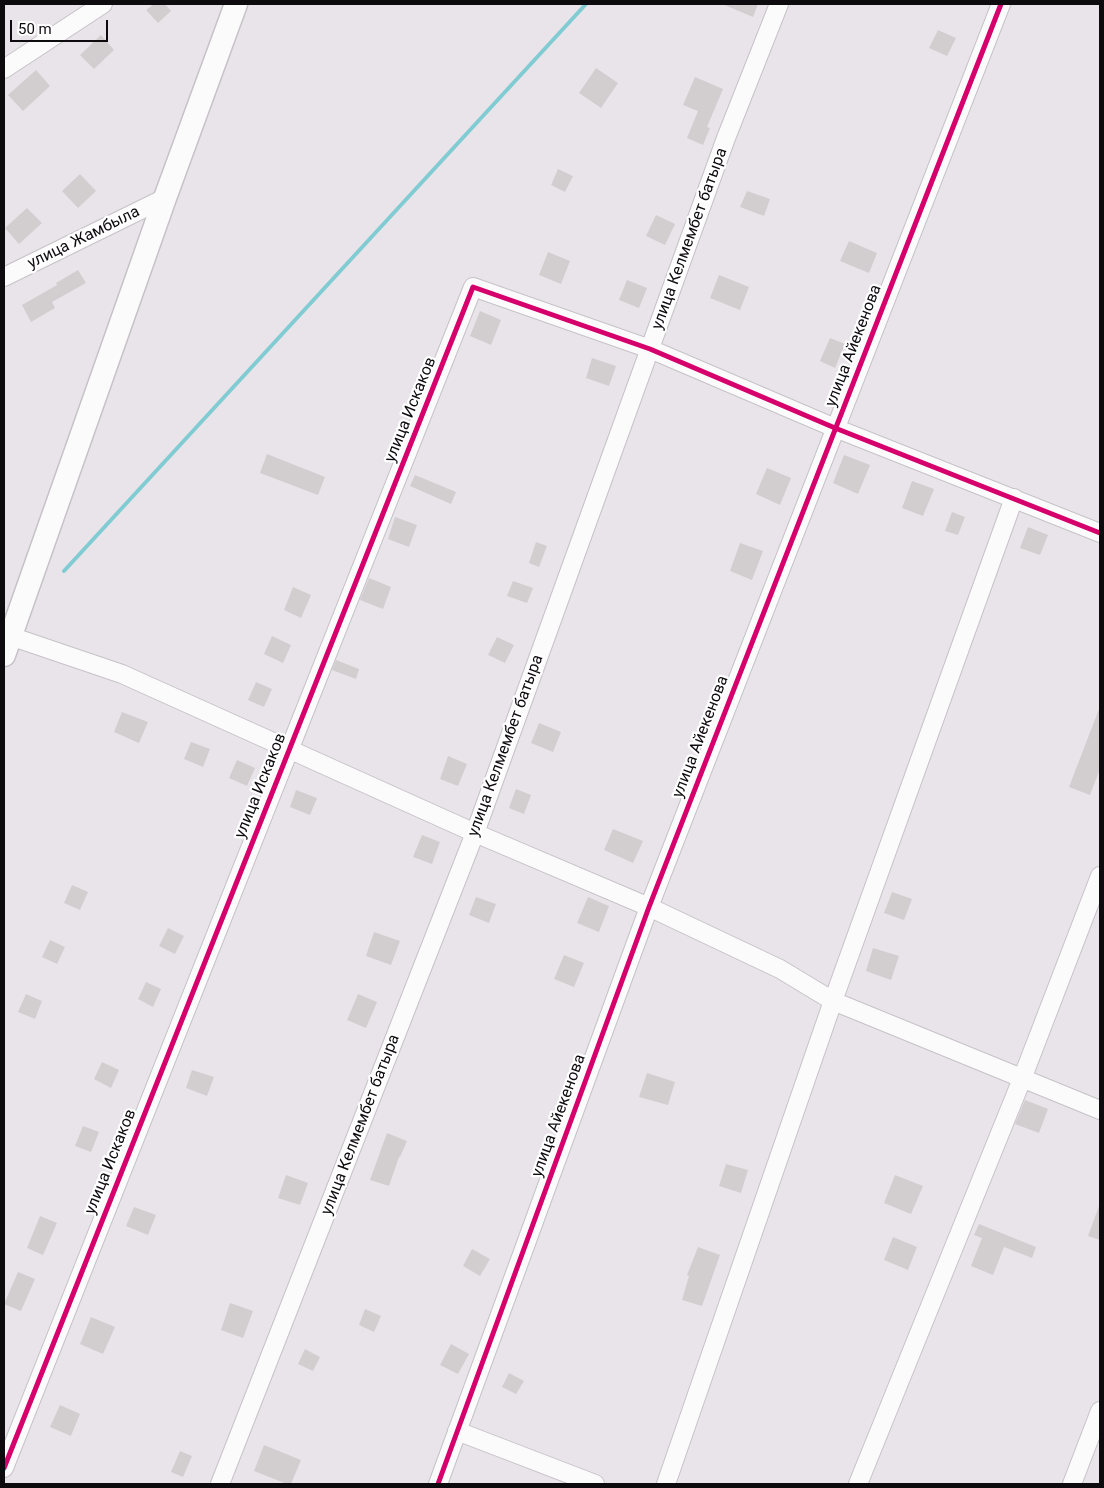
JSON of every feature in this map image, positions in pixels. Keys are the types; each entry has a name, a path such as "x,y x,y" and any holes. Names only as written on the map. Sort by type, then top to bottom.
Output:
{"main road":[{"path":"6,642 236,4"}],"street":[{"path":"4,69 103,4"},
{"name":"улица Келмембет батыра","path":"220,1484 475,833 726,138 779,4"},
{"name":"улица Айекенова","path":"438,1484 649,907 1001,4"},
{"name":"улица Жамбыла","path":"4,277 165,198"},
{"name":"улица Искаков","path":"4,1468 473,288 650,349"},
{"path":"650,349 835,428 1100,533"},
{"path":"666,1484 833,1001 1014,498"},
{"path":"6,642 122,674 475,833 649,907 780,969 833,1001 1100,1110"},
{"path":"858,1484 1022,1079 1100,876"},
{"path":"1072,1484 1100,1411"},
{"path":"457,1431 595,1484"}],"building":[{"path":"154,4 165,4 171,11 158,23 146,10"},
{"path":"722,4 758,4 753,17"},
{"path":"938,30 956,38 947,56 929,48"},
{"path":"101,35 114,50 94,69 80,55"},
{"path":"596,68 618,83 601,108 579,93"},
{"path":"36,70 50,86 23,111 8,95"},
{"path":"695,77 723,89 707,127 710,128 703,145 687,138 698,111 683,105"},
{"path":"558,169 573,176 565,192 551,185"},
{"path":"80,174 96,191 78,208 62,191"},
{"path":"747,191 770,199 764,216 740,207"},
{"path":"27,208 42,223 19,244 5,228"},
{"path":"656,215 675,224 665,245 646,236"},
{"path":"849,241 877,253 869,273 840,261"},
{"path":"548,252 570,261 561,284 539,275"},
{"path":"78,270 86,283 52,302 55,308 31,322 22,305 57,285 56,283"},
{"path":"719,275 749,287 740,310 710,298"},
{"path":"627,280 647,288 639,308 619,300"},
{"path":"480,311 501,320 491,345 470,336"},
{"path":"830,338 845,344 835,368 820,361"},
{"path":"592,358 616,366 609,386 586,378"},
{"path":"267,454 325,477 318,495 260,473"},
{"path":"844,455 870,465 858,494 833,483"},
{"path":"767,468 791,478 780,505 756,494"},
{"path":"415,475 456,492 451,504 410,486"},
{"path":"912,481 934,489 923,516 902,508"},
{"path":"952,512 965,517 958,535 945,531"},
{"path":"395,517 417,525 409,547 388,539"},
{"path":"1028,527 1048,535 1040,555 1020,548"},
{"path":"536,542 547,546 539,567 529,563"},
{"path":"740,543 763,551 752,580 730,571"},
{"path":"369,578 391,587 383,609 360,600"},
{"path":"513,581 533,588 527,603 507,596"},
{"path":"293,587 311,595 301,618 284,610"},
{"path":"272,636 291,645 283,663 264,654"},
{"path":"497,637 514,645 505,663 488,655"},
{"path":"336,660 359,669 356,679 332,670"},
{"path":"256,682 272,689 264,707 248,700"},
{"path":"1099,709 1100,769 1090,795 1069,787"},
{"path":"122,712 148,722 139,743 114,732"},
{"path":"539,723 561,732 553,752 531,743"},
{"path":"191,742 210,749 203,767 184,759"},
{"path":"448,756 467,764 458,786 440,779"},
{"path":"237,760 255,768 247,786 229,778"},
{"path":"516,789 531,795 524,814 509,808"},
{"path":"296,790 317,798 310,815 290,807"},
{"path":"613,829 643,841 633,863 604,850"},
{"path":"422,835 440,842 432,864 413,857"},
{"path":"72,885 88,892 80,910 64,903"},
{"path":"892,892 912,899 904,920 884,913"},
{"path":"476,897 496,904 489,923 469,915"},
{"path":"588,897 609,906 599,932 577,923"},
{"path":"168,928 184,936 175,954 159,946"},
{"path":"374,932 400,941 391,965 366,956"},
{"path":"50,940 65,947 57,964 42,957"},
{"path":"873,948 899,956 891,980 866,971"},
{"path":"564,955 584,963 574,987 554,979"},
{"path":"146,982 161,989 153,1007 138,999"},
{"path":"26,994 42,1001 35,1019 18,1012"},
{"path":"358,994 377,1002 366,1028 347,1020"},
{"path":"102,1062 119,1070 111,1088 94,1079"},
{"path":"192,1070 214,1077 207,1096 186,1088"},
{"path":"647,1073 675,1082 668,1105 639,1097"},
{"path":"1025,1100 1048,1109 1039,1133 1015,1124"},
{"path":"83,1126 99,1132 91,1152 75,1146"},
{"path":"387,1133 407,1141 389,1186 370,1180"},
{"path":"726,1164 748,1170 741,1193 719,1186"},
{"path":"286,1175 308,1183 300,1205 278,1198"},
{"path":"895,1175 923,1186 911,1214 884,1203"},
{"path":"1100,1206 1100,1240 1088,1236"},
{"path":"134,1207 156,1215 148,1235 126,1226"},
{"path":"40,1216 57,1223 43,1255 27,1248"},
{"path":"979,1224 1036,1247 1032,1258 1004,1247 993,1275 971,1266 982,1238 974,1235"},
{"path":"893,1237 917,1247 908,1270 884,1260"},
{"path":"698,1247 720,1255 702,1306 682,1300 689,1276 687,1275"},
{"path":"472,1249 490,1259 480,1276 463,1266"},
{"path":"18,1272 35,1279 21,1311 4,1304"},
{"path":"230,1303 253,1311 243,1338 221,1330"},
{"path":"365,1309 381,1316 374,1332 359,1325"},
{"path":"91,1317 115,1327 103,1354 80,1344"},
{"path":"451,1344 469,1354 458,1374 440,1365"},
{"path":"305,1349 320,1357 313,1371 298,1364"},
{"path":"509,1373 524,1381 516,1394 502,1387"},
{"path":"60,1405 80,1414 71,1436 50,1427"},
{"path":"264,1445 301,1460 291,1484 254,1471"},
{"path":"180,1451 192,1456 183,1477 171,1472"}],"waterway":[{"path":"64,571 586,4"}],"cycle path":[{"path":"438,1484 649,907 1001,4"},
{"path":"4,1468 473,287 650,349 835,428 1100,533"}]}
